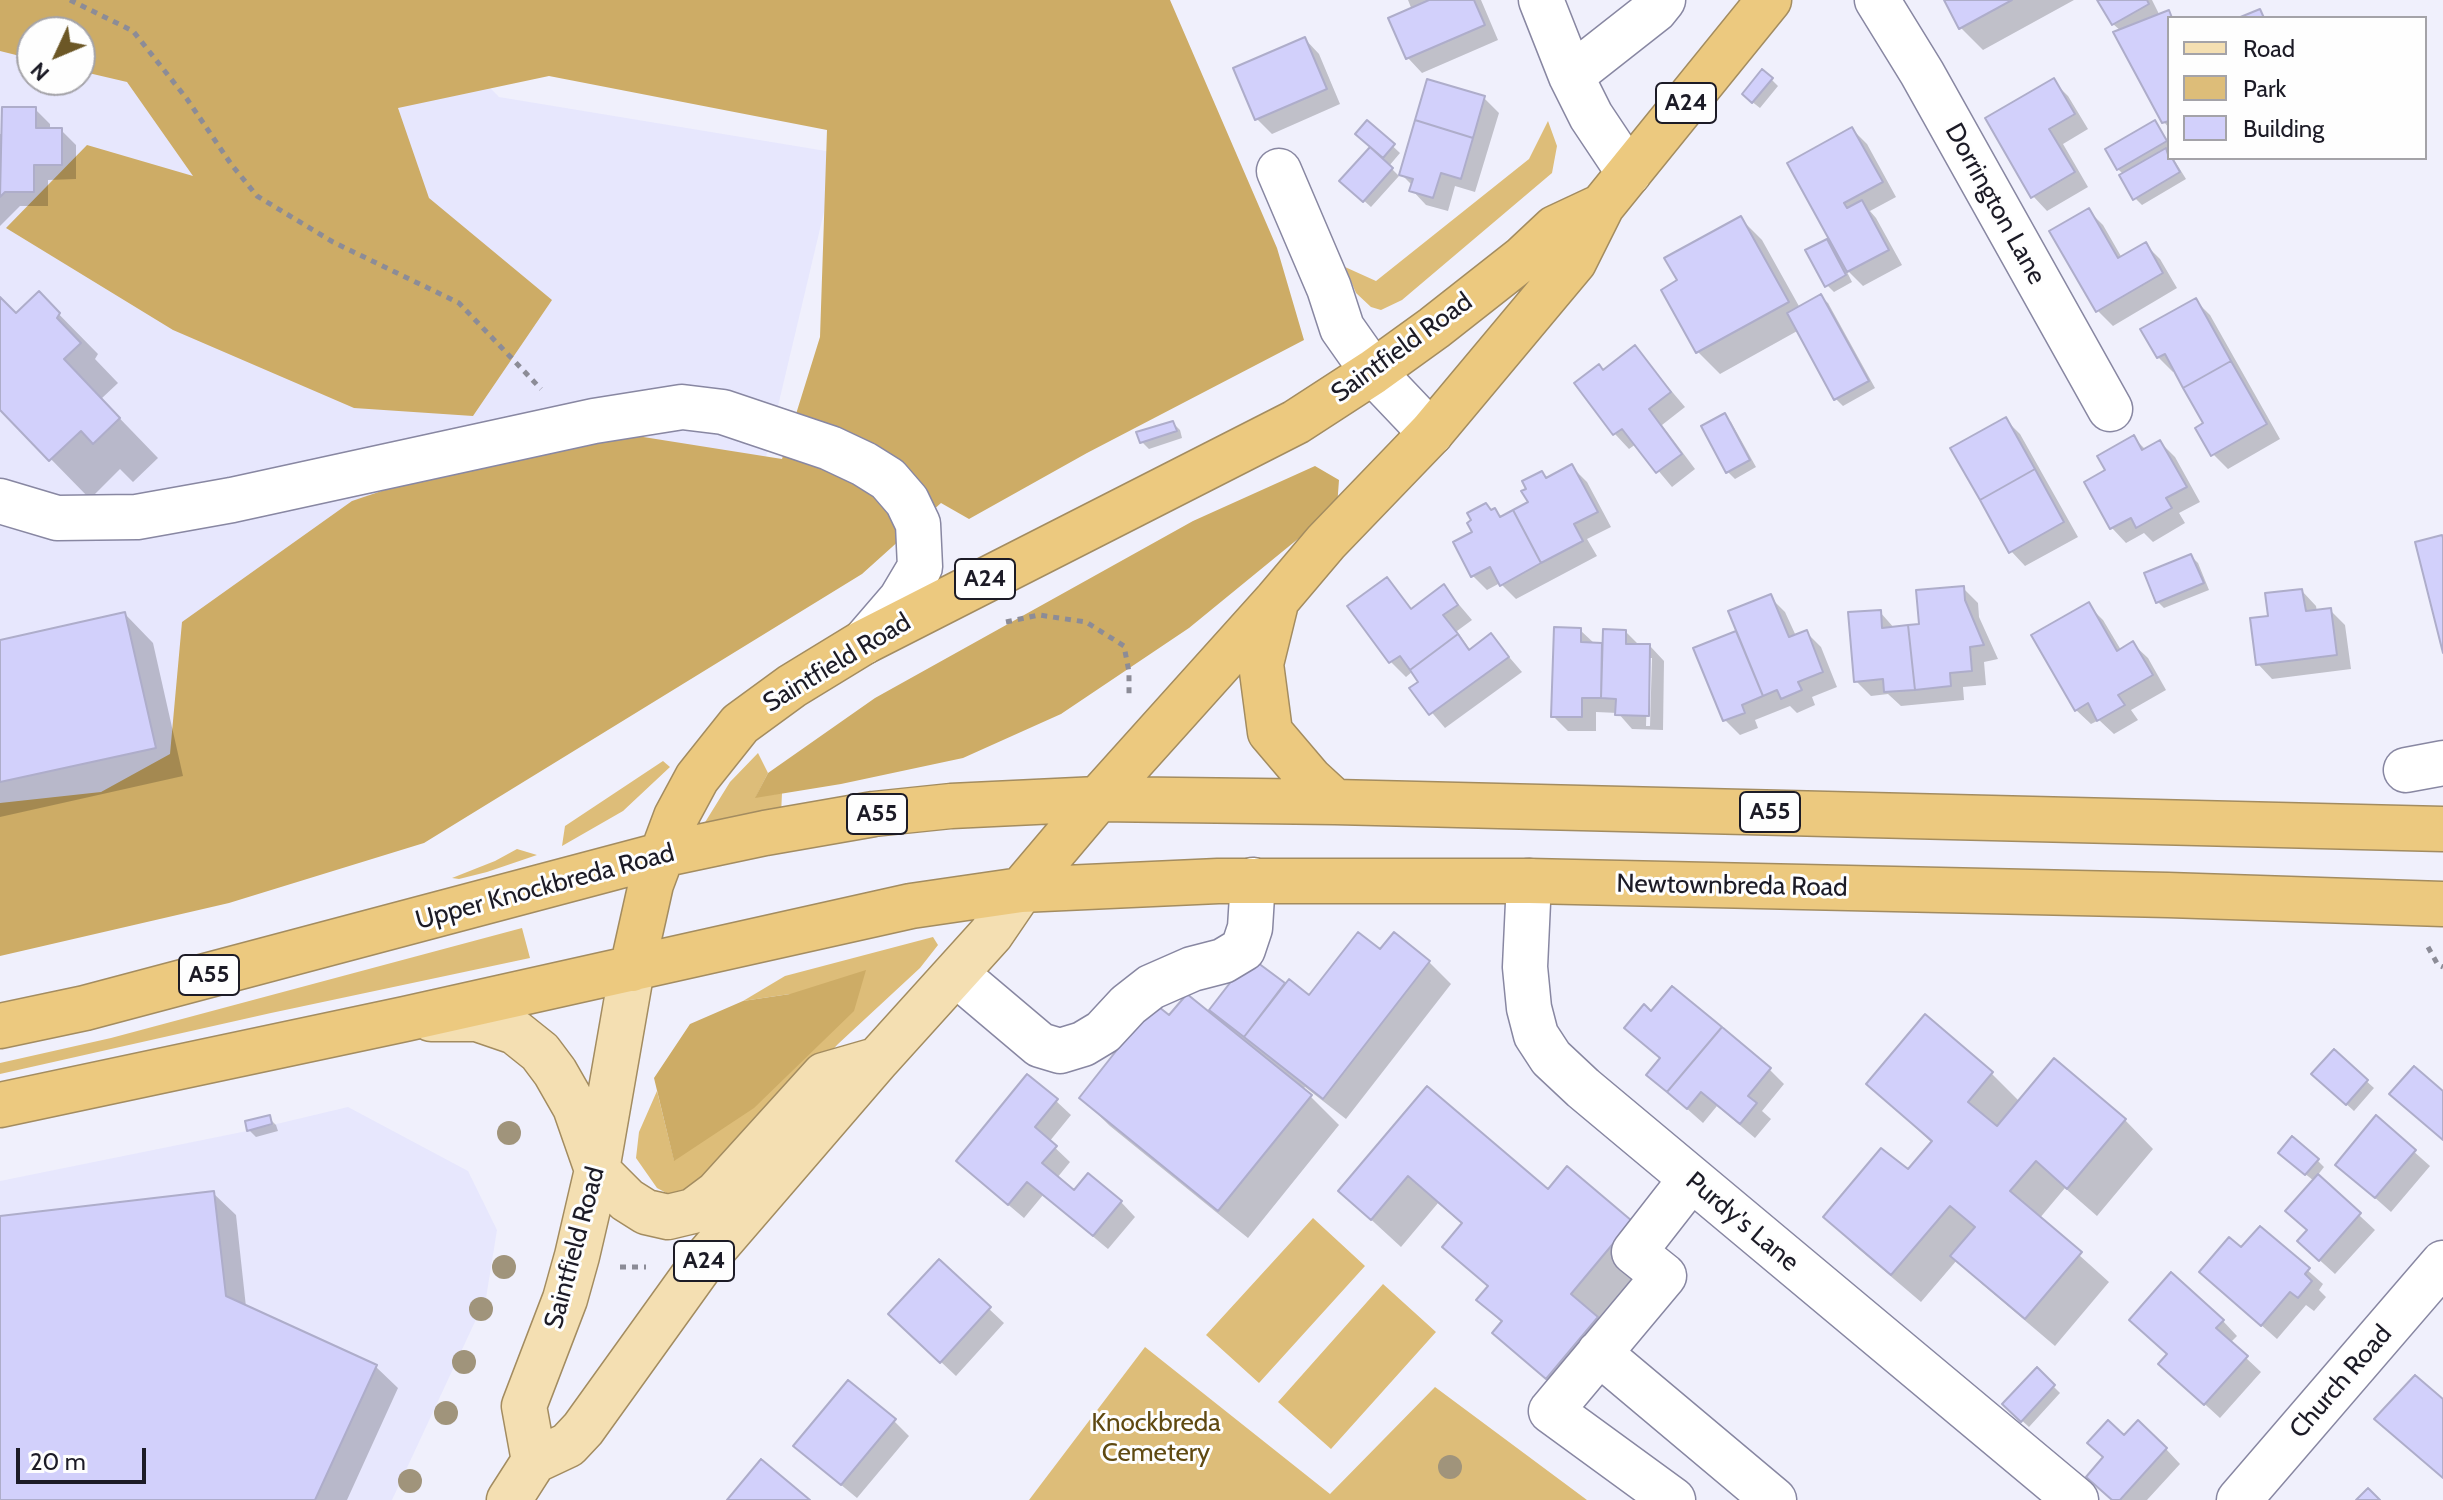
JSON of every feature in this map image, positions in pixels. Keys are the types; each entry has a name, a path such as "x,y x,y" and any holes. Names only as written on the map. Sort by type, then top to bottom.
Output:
{"highway":[{"name":"Saintfield Road","path":"1021,890 1326,542 1431,433 1574,262 1615,190 1769,0"},
{"name":"Saintfield Road","path":"632,969 661,855 676,817 697,778 740,724 792,686 864,642 1296,422 1434,328 1523,258 1555,228 1615,190"},
{"path":"1276,601 1261,664 1270,732 1310,779 1335,802"},
{"name":"A55","path":"1098,799 2443,829"},
{"name":"Upper Knockbreda Road","path":"0,1026 85,1008 661,855 765,833 874,814 951,806 1098,799"},
{"name":"Newtownbreda Road","path":"1021,890 1253,880 1529,881 2153,894 2443,904"},
{"path":"0,1105 405,1019 911,906 1021,890"}],"main road":[{"name":"Saintfield Road","path":"632,969 597,1170 565,1299 524,1406 534,1461 568,1445 583,1429 703,1262 878,1059 991,934 1021,890"},
{"path":"405,1019 477,1019 515,1032 540,1052 555,1072 575,1107 597,1170"},
{"name":"A24","path":"597,1170 627,1200 646,1212 668,1217 693,1211 717,1193 824,1075 878,1059"},
{"path":"509,1500 534,1461"}],"street":[{"path":"1541,0 1571,76 1600,132 1615,190"},
{"path":"1571,76 1655,10 1663,0"},
{"name":"Dorrington Lane","path":"1877,0 1922,73 2110,409"},
{"path":"1279,171 1329,288 1342,328 1373,372 1431,433"},
{"path":"0,501 57,518 137,517 232,500 574,426 682,407 723,412 830,448 864,464 888,479 907,501 918,524 920,567 901,599 864,642"},
{"path":"956,974 1040,1045 1060,1051 1083,1044 1103,1032 1128,1005 1151,987 1192,969 1223,961 1243,949 1250,928 1253,880"},
{"name":"Purdy's Lane","path":"1529,881 1525,967 1529,1008 1536,1035 1551,1058 2076,1500"},
{"path":"1673,1500 1551,1411 1664,1276 1634,1252 1691,1179"},
{"name":"Church Road","path":"2239,1500 2443,1263"},
{"path":"1599,1353 1774,1500"}],"path":[{"path":"70,0 133,31 257,196 333,242 459,303 574,426"},
{"path":"1000,623 1039,615 1086,622 1124,646 1129,672 1129,698"},
{"path":"2428,947 2438,965 2443,967"},
{"path":"611,1267 650,1268"}],"shaded area":[{"path":"0,0 404,0 499,97 838,153 760,482 170,800 0,872"},
{"path":"0,0 1170,0 1277,248 1304,340 1087,453 969,519 941,503 862,574 424,843 229,903 0,956 0,803 101,792 170,754 182,622 352,501 574,426 782,459 820,337 827,130 549,76 398,108 429,198 552,300 473,416 354,408 173,330 6,228 87,145 193,176 127,82 96,75 96,16 16,16 16,55 0,51"},
{"path":"1315,466 1339,480 1337,507 1189,628 1061,714 963,758 841,784 755,798 768,773 875,698 1193,521"},
{"path":"866,970 854,1011 754,1108 674,1161 654,1078 690,1024 743,1001 790,994"},
{"path":"348,1107 468,1171 497,1230 486,1298 392,1500 0,1500 0,1181 247,1131"}],"green space":[{"path":"1548,121 1557,146 1552,173 1402,300 1381,310 1371,307 1356,293 1345,267 1376,281 1529,159"},
{"path":"758,753 768,773 756,797 782,793 781,815 699,832 730,782"},
{"path":"663,761 670,767 623,811 562,846 565,826"},
{"path":"517,849 537,855 487,872 452,878 495,861"},
{"path":"522,928 530,958 0,1074 0,1063 111,1038"},
{"path":"933,937 938,945 920,968 838,1044 711,1179 674,1197 657,1188 636,1158 639,1132 657,1091 674,1160 790,994 743,1001 785,976"},
{"path":"1313,1218 1365,1266 1259,1383 1206,1335"},
{"path":"1383,1284 1436,1332 1331,1449 1278,1402"},
{"name":"Knockbreda Cemetery","path":"1145,1347 1330,1494 1435,1387 1587,1500 1029,1500"}],"building":[{"path":"1429,0 1474,0 1485,25 1406,59 1388,18"},
{"path":"1944,0 2012,0 1959,29"},
{"path":"2097,0 2147,0 2149,4 2112,25"},
{"path":"2260,9 2263,16 2243,16"},
{"path":"2169,10 2167,122 2162,123 2113,32"},
{"path":"1305,37 1327,89 1255,120 1233,68"},
{"path":"1762,69 1773,78 1752,103 1742,94"},
{"path":"2054,78 2075,114 2049,129 2075,172 2031,198 1985,118"},
{"path":"1427,79 1485,96 1473,138 1415,120"},
{"path":"2,107 36,107 36,128 62,128 62,165 34,165 34,192 5,192 0,197"},
{"path":"1367,120 1395,144 1383,158 1355,134"},
{"path":"1415,120 1473,138 1461,179 1441,173 1433,198 1409,191 1413,179 1399,175"},
{"path":"2155,120 2167,141 2117,170 2105,149"},
{"path":"1852,127 1883,182 1844,203 1847,208 1862,200 1889,250 1847,272 1787,163"},
{"path":"1370,147 1393,168 1363,202 1339,181"},
{"path":"2166,148 2167,160 2173,160 2180,172 2133,200 2119,175"},
{"path":"2089,208 2118,258 2146,242 2163,273 2096,312 2049,231"},
{"path":"1741,216 1789,302 1696,353 1661,290 1677,280 1664,258"},
{"path":"1827,239 1846,275 1825,287 1805,250"},
{"path":"39,291 60,313 57,318 81,343 64,359 120,418 93,444 81,431 49,461 0,410 0,297 16,313"},
{"path":"1821,294 1869,381 1834,400 1787,313"},
{"path":"2196,298 2231,361 2183,388 2165,354 2157,358 2140,329"},
{"path":"1635,345 1671,392 1649,409 1682,454 1656,473 1622,429 1613,435 1574,383 1599,364 1603,370"},
{"path":"2231,361 2267,424 2211,456 2195,428 2203,423 2183,388"},
{"path":"1725,413 1750,460 1726,473 1701,426"},
{"path":"2006,417 2035,469 1980,500 1950,448"},
{"path":"1173,421 1177,431 1140,443 1136,432"},
{"path":"2134,435 2142,450 2160,440 2187,487 2166,498 2172,508 2136,528 2131,518 2110,529 2084,482 2105,470 2097,456"},
{"path":"1572,464 1598,512 1574,524 1583,541 1541,563 1513,510 1528,502 1521,491 1526,489 1522,481 1542,471 1546,478"},
{"path":"2035,469 2064,522 2009,553 1980,500"},
{"path":"1486,503 1491,510 1495,508 1500,517 1513,510 1541,563 1500,586 1490,567 1471,577 1453,542 1472,532 1467,523 1471,520 1467,513"},
{"path":"2442,535 2443,538 2443,653 2415,542"},
{"path":"2191,554 2204,583 2156,603 2144,573"},
{"path":"1387,577 1411,609 1444,584 1458,605 1443,615 1458,634 1410,670 1400,656 1389,663 1347,606"},
{"path":"1964,586 1965,600 1984,645 1970,647 1972,671 1950,673 1951,686 1915,690 1908,625 1919,624 1916,590"},
{"path":"2302,589 2306,611 2331,608 2337,655 2256,665 2250,618 2268,616 2265,593"},
{"path":"1771,594 1789,637 1807,630 1823,672 1798,682 1802,690 1781,699 1777,690 1763,696 1728,611"},
{"path":"2089,602 2117,651 2133,641 2153,675 2118,695 2125,705 2097,721 2088,703 2075,711 2031,635"},
{"path":"1881,610 1882,628 1908,625 1915,690 1884,692 1883,679 1854,682 1848,612"},
{"path":"125,612 156,748 0,782 0,640"},
{"path":"1554,627 1581,628 1581,642 1602,643 1601,698 1582,698 1582,717 1551,717"},
{"path":"1603,629 1626,630 1626,644 1650,644 1649,716 1615,715 1616,699 1601,698"},
{"path":"1736,631 1763,696 1742,705 1745,713 1723,721 1693,648"},
{"path":"1491,633 1509,657 1429,715 1409,688 1418,682 1410,670 1458,634 1469,650"},
{"path":"1358,932 1380,949 1394,932 1430,961 1323,1099 1244,1037 1289,979 1309,995"},
{"path":"1250,957 1285,983 1244,1037 1209,1010"},
{"path":"1672,986 1722,1027 1667,1092 1646,1075 1660,1058 1624,1028 1644,1004 1651,1011"},
{"path":"1187,994 1312,1095 1218,1211 1079,1098 1154,1003 1169,1015"},
{"path":"1925,1014 1993,1072 1968,1102 1997,1126 2054,1058 2126,1119 2067,1189 2036,1161 2010,1191 2082,1252 2025,1319 1950,1256 1975,1227 1950,1206 1891,1275 1823,1217 1881,1148 1908,1169 1932,1141 1866,1084"},
{"path":"1722,1027 1771,1068 1748,1096 1757,1103 1740,1124 1701,1092 1687,1109 1667,1092"},
{"path":"2334,1049 2368,1080 2346,1105 2311,1074"},
{"path":"2414,1066 2443,1091 2443,1140 2389,1094"},
{"path":"1027,1074 1058,1099 1035,1127 1057,1146 1042,1163 1074,1190 1088,1173 1122,1201 1093,1236 1027,1182 1008,1205 956,1161"},
{"path":"1427,1086 1548,1189 1567,1166 1632,1221 1571,1294 1598,1317 1546,1379 1492,1333 1502,1321 1476,1300 1488,1286 1442,1247 1462,1223 1408,1176 1371,1220 1338,1191"},
{"path":"270,1115 272,1124 247,1131 245,1121"},
{"path":"2376,1115 2416,1150 2375,1198 2335,1165"},
{"path":"2292,1136 2319,1159 2305,1175 2278,1153"},
{"path":"2318,1174 2361,1213 2319,1261 2297,1241 2307,1230 2285,1211"},
{"path":"214,1191 226,1296 377,1365 315,1500 0,1500 0,1216"},
{"path":"2260,1226 2310,1268 2305,1274 2312,1281 2298,1298 2290,1292 2261,1326 2199,1272 2229,1237 2241,1247"},
{"path":"939,1259 991,1307 940,1363 888,1314"},
{"path":"2171,1272 2224,1320 2216,1328 2248,1356 2204,1405 2158,1364 2167,1354 2129,1320"},
{"path":"2037,1367 2055,1385 2021,1422 2002,1404"},
{"path":"2415,1375 2443,1399 2443,1478 2374,1419"},
{"path":"848,1380 896,1419 841,1485 793,1446"},
{"path":"2108,1420 2124,1435 2138,1420 2167,1448 2120,1500 2112,1500 2086,1477 2103,1457 2087,1443"},
{"path":"761,1459 810,1500 727,1500"},
{"path":"2368,1488 2380,1500 2356,1500"}]}
